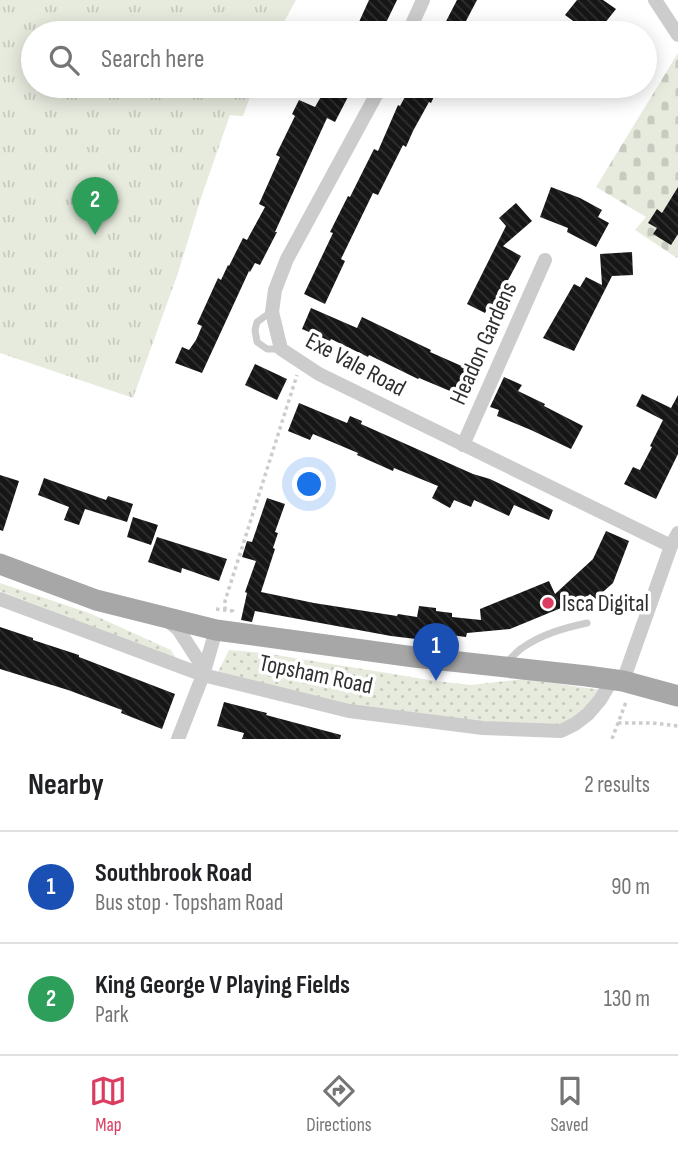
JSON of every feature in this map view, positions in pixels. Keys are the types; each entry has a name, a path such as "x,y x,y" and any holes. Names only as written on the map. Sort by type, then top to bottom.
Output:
{"main road":[{"name":"Topsham Road","path":"0,564 96,600 164,617 220,620 414,657 500,667 678,696"}],"street":[{"path":"413,21 423,0"},
{"path":"655,0 678,35"},
{"name":"Exe Vale Road","path":"374,98 287,259 275,289 272,312 281,349 319,374 671,546"},
{"name":"Headon Gardens","path":"463,444 545,260"},
{"path":"621,686 678,533"},
{"name":"Topsham Road","path":"0,599 204,672 349,710 483,728 561,731 582,719 621,686"},
{"path":"164,617 178,629 204,672"},
{"path":"177,739 204,672 220,620"}],"lane":[{"path":"272,312 257,322 257,342 267,349 281,349"},
{"path":"500,667 521,648 548,634 561,628 587,623"}],"path":[{"path":"220,620 302,363"},
{"path":"611,739 618,723 621,686"},
{"path":"618,723 678,726"}],"green space":[{"path":"0,0 296,0 285,21 21,21 21,98 250,98 243,116 230,115 133,398 0,353"},
{"path":"678,53 677,258 635,230 646,217 596,187 650,98 657,98 657,87"},
{"path":"0,583 89,613 171,650 177,660 0,591"},
{"path":"229,650 471,685 524,679 601,690 587,709 568,725 546,726 440,718 338,705 217,679"}],"building":[{"path":"369,0 397,0 387,21 359,21"},
{"path":"457,0 477,0 466,21 446,21"},
{"path":"577,0 603,0 616,9 606,21 573,21 565,15"},
{"path":"320,98 347,98 335,122 327,118 277,232 260,265 255,263 249,271 202,373 175,363 182,347 189,350 196,340 202,326 197,324 218,278 221,280 243,238 247,240 265,207 259,204 280,157 276,155 295,116 292,114 299,100 315,107"},
{"path":"404,98 433,98 406,147 403,145 378,195 373,193 341,259 345,261 325,304 304,294 348,196 350,197 374,149 378,151 398,105 400,106"},
{"path":"551,187 602,210 598,217 609,223 596,247 567,232 568,228 540,217"},
{"path":"678,187 678,234 671,245 653,234 657,228 648,223 657,209 662,213"},
{"path":"516,203 532,221 503,246 521,256 493,308 489,305 485,313 467,304 506,226 499,218"},
{"path":"632,252 633,275 612,276 574,351 543,338 574,284 580,287 586,277 602,285 600,254"},
{"path":"311,308 357,328 362,317 473,371 462,396 302,329"},
{"path":"255,364 287,379 277,400 245,385"},
{"path":"504,377 522,385 518,391 583,426 571,449 497,416 499,410 490,407"},
{"path":"642,394 671,408 678,395 678,454 656,499 624,484 633,467 640,470 663,420 636,406"},
{"path":"299,403 347,423 350,416 362,421 361,424 490,479 553,510 549,520 514,505 509,516 474,500 471,507 454,500 450,508 432,498 438,486 394,468 393,471 313,434 310,440 288,431"},
{"path":"0,475 19,481 3,531 0,530"},
{"path":"44,478 106,500 108,496 133,504 127,522 85,509 79,525 64,520 69,507 38,495"},
{"path":"267,498 285,504 275,532 278,533 273,548 275,549 261,592 397,616 417,617 419,606 452,613 452,617 481,620 480,609 549,581 555,594 593,559 606,531 629,541 613,583 595,599 590,594 580,604 578,601 510,629 467,633 466,637 450,635 449,643 391,636 255,611 252,622 241,620 247,593 245,592 256,561 242,557 247,541 252,542"},
{"path":"133,517 158,525 151,545 127,537"},
{"path":"157,537 227,559 219,581 182,568 181,573 148,562"},
{"path":"0,627 175,694 162,729 121,713 122,710 68,690 0,669"},
{"path":"224,702 341,735 340,739 242,739 244,733 217,726"}],"place":[{"name":"King George V Playing Fields","path":"95,235"},
{"name":"Isca Digital","path":"548,603"},
{"name":"Southbrook Road","path":"436,681"}]}
